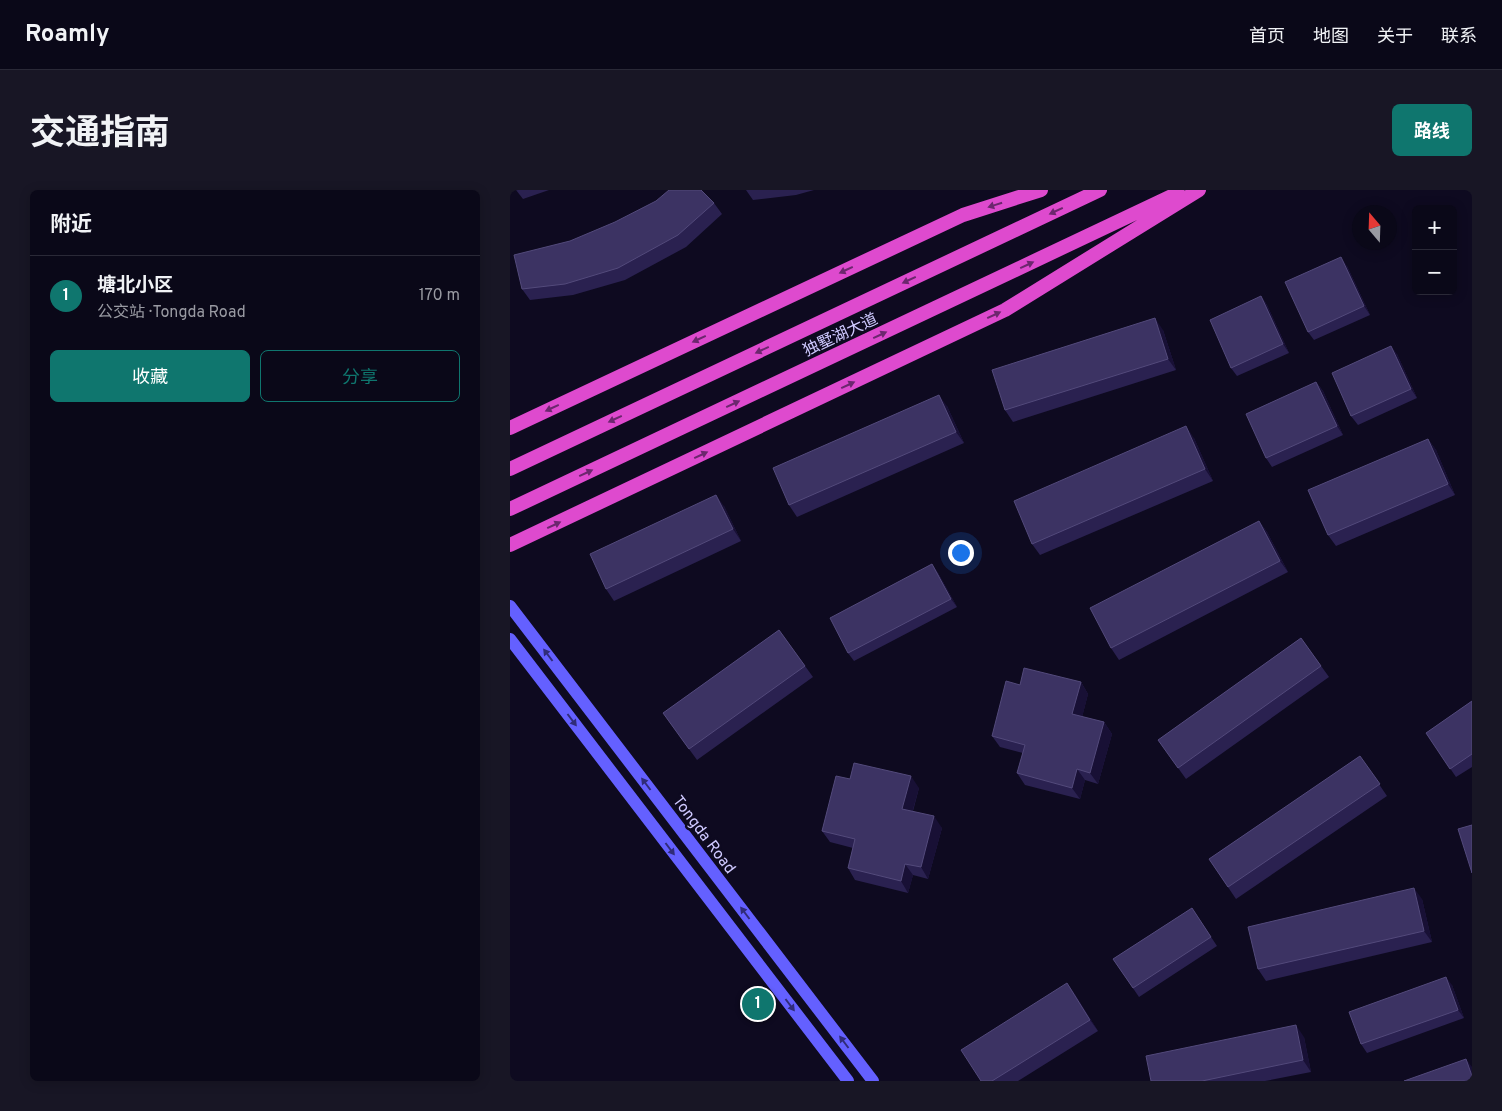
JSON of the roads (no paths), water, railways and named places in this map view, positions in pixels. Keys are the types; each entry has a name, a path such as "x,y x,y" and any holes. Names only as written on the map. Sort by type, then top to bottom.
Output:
{"highway":[{"path":"510,428 963,215 1041,190"},
{"name":"独墅湖大道","path":"510,469 1100,190"},
{"name":"独墅湖大道","path":"510,509 1186,190"},
{"path":"510,546 1005,310 1198,190"}],"main road":[{"name":"Tongda Road","path":"510,606 873,1081"},
{"path":"510,639 848,1081"}],"place":[{"name":"塘北小区","path":"758,1004"}]}
